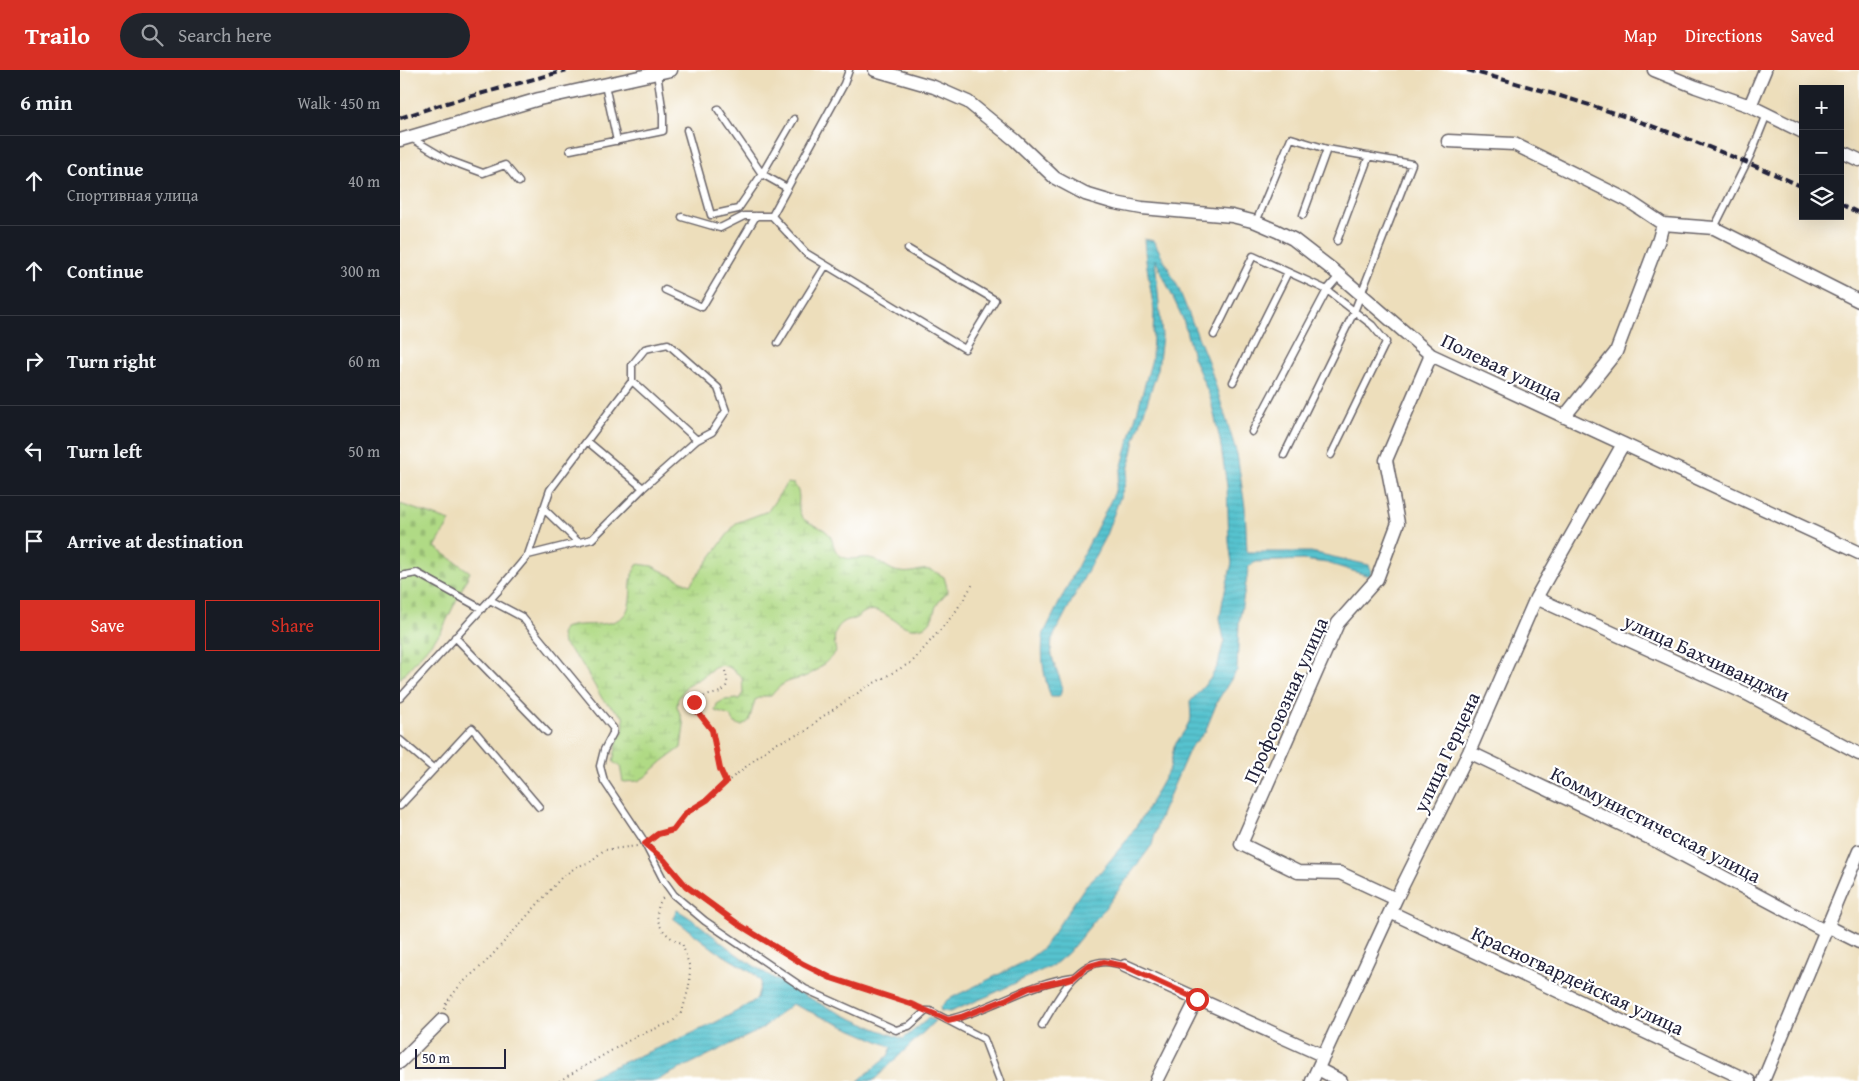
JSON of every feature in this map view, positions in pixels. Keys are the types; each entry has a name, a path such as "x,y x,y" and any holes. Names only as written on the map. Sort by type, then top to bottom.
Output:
{"street":[{"path":"405,139 538,99 671,70"},
{"name":"Полевая улица","path":"875,70 934,86 968,102 1015,140 1055,178 1085,194 1115,203 1142,208 1210,213 1256,222 1293,239 1361,294 1431,356 1859,553"},
{"path":"1654,70 1750,106 1799,130"},
{"path":"1750,106 1765,70"},
{"path":"1448,141 1514,144 1627,200 1663,224 1714,228 1859,301"},
{"path":"1844,153 1859,160"},
{"path":"1564,418 1616,352 1659,240 1663,224"},
{"name":"Профсоюзная улица","path":"1396,899 1340,874 1298,872 1241,844 1338,623 1377,579 1398,523 1386,460 1431,356"},
{"name":"улица Герцена","path":"1315,1075 1396,899 1469,752 1536,598 1624,444"},
{"name":"улица Бахчиванджи","path":"1536,598 1747,694 1859,754"},
{"name":"Коммунистическая улица","path":"1469,752 1658,842 1826,929 1859,942"},
{"path":"1763,1081 1859,851"},
{"name":"Красногвардейская улица","path":"1390,912 1749,1081"},
{"path":"1125,966 1324,1056"},
{"path":"1156,1081 1197,999"},
{"path":"400,1062 442,1020"},
{"path":"1315,1075 1341,1081"}],"lane":[{"path":"772,216 844,84 849,70"},
{"path":"570,150 663,131 663,114 657,73"},
{"path":"606,84 617,141"},
{"path":"718,109 762,174 787,188"},
{"path":"1714,228 1767,114"},
{"path":"688,130 710,216 738,209 762,174 794,119"},
{"path":"1256,222 1291,138 1327,149 1412,164 1354,312 1284,455"},
{"path":"405,139 448,160 483,173 505,165 519,182"},
{"path":"1303,215 1327,149"},
{"path":"1337,241 1369,156"},
{"path":"682,217 720,228 744,216 772,216 806,253 965,349 995,300 908,249"},
{"path":"664,290 702,307 756,216"},
{"path":"1214,336 1253,256 1327,290 1372,325 1386,342 1330,455"},
{"path":"778,343 826,265"},
{"path":"1233,382 1288,272"},
{"path":"1252,432 1327,290 1339,276"},
{"path":"400,698 482,609 528,555 550,490 632,381 632,365 645,349 668,344 718,388 726,411 712,432 697,440 643,488 592,539 528,555"},
{"path":"632,381 697,440"},
{"path":"587,441 643,488"},
{"path":"543,508 579,542"},
{"path":"400,576 417,573 482,609"},
{"path":"490,600 522,617 613,728 614,733 604,750 600,766 604,781 645,844 674,895 705,920 805,989 896,1030 909,1026 926,1011 930,1011 984,1039 1000,1081"},
{"path":"455,637 547,732"},
{"path":"400,806 472,728 539,807"},
{"path":"400,740 434,769"},
{"path":"1042,1025 1073,978 1086,967 1104,962 1125,966"},
{"path":"948,1020 961,1017 1007,999 1029,988 1073,978"}],"path":[{"path":"442,1020 446,1003 461,984 486,962 561,878 576,867 590,862 604,850 645,844 658,834 673,830 686,813 707,800 726,782 773,745 806,731 819,719 867,687 912,662 954,614 974,584"},
{"path":"725,671 729,680 727,686 715,695 698,698 694,702 694,707 712,730 720,769 726,782"},
{"path":"664,860 686,886 738,924 803,964 831,978 914,1005 926,1011"},
{"path":"559,1081 635,1037 672,1022 682,1012 689,987 690,968 682,943 665,935 660,926 657,907 670,889"}],"green space":[{"path":"787,483 794,484 797,488 799,509 804,520 827,532 839,555 850,559 873,559 900,572 930,570 944,577 948,591 936,606 929,623 922,627 909,628 877,611 865,612 843,623 835,633 836,652 812,673 781,685 771,696 763,696 755,700 749,721 742,726 735,723 730,716 715,711 717,704 724,700 739,699 743,693 742,677 729,667 721,665 714,667 701,678 687,685 678,699 677,706 684,725 681,748 645,777 638,781 623,782 620,766 613,762 618,738 623,732 623,716 603,700 582,664 563,643 561,635 564,628 611,622 625,614 629,605 631,579 638,564 652,566 690,585 736,523 768,511"},
{"path":"400,504 450,521 435,547 470,572 441,632 400,679"}],"water":[{"path":"1144,239 1154,241 1178,287 1209,364 1237,454 1245,507 1247,552 1311,552 1369,565 1372,572 1369,576 1327,563 1303,560 1256,562 1249,566 1239,623 1237,670 1218,700 1205,732 1190,748 1158,822 1152,845 1109,903 1068,953 1055,964 950,1012 941,1011 940,1007 947,1000 1026,961 1043,948 1086,885 1102,870 1126,841 1143,816 1170,768 1174,746 1191,718 1190,702 1210,679 1218,665 1224,640 1220,618 1232,563 1229,542 1227,486 1220,440 1210,397 1193,357 1183,319 1155,259 1162,336 1158,369 1135,440 1125,484 1106,535 1052,639 1052,657 1062,688 1059,697 1051,697 1044,674 1043,635 1114,494 1152,359 1154,311"},
{"path":"677,910 736,954 764,972 802,994 862,1023 903,1039 929,1018 935,1021 873,1081 858,1081 888,1056 892,1047 792,1004 760,1030 655,1081 581,1081 715,1023 757,999 761,982 754,974 715,950 673,918"}],"railway":[{"path":"400,118 443,104 567,70"},
{"path":"1467,70 1553,94 1638,121 1721,152 1799,185"},
{"path":"1844,206 1859,213"}],"route":[{"path":"694,702 694,707 698,714 706,720 712,730 720,769 726,782 707,800 686,813 673,830 658,834 645,844 664,860 686,886 738,924 803,964 831,978 914,1005 948,1020 961,1017 1007,999 1029,988 1065,978 1073,978 1086,967 1104,962 1125,966 1197,999"}]}
